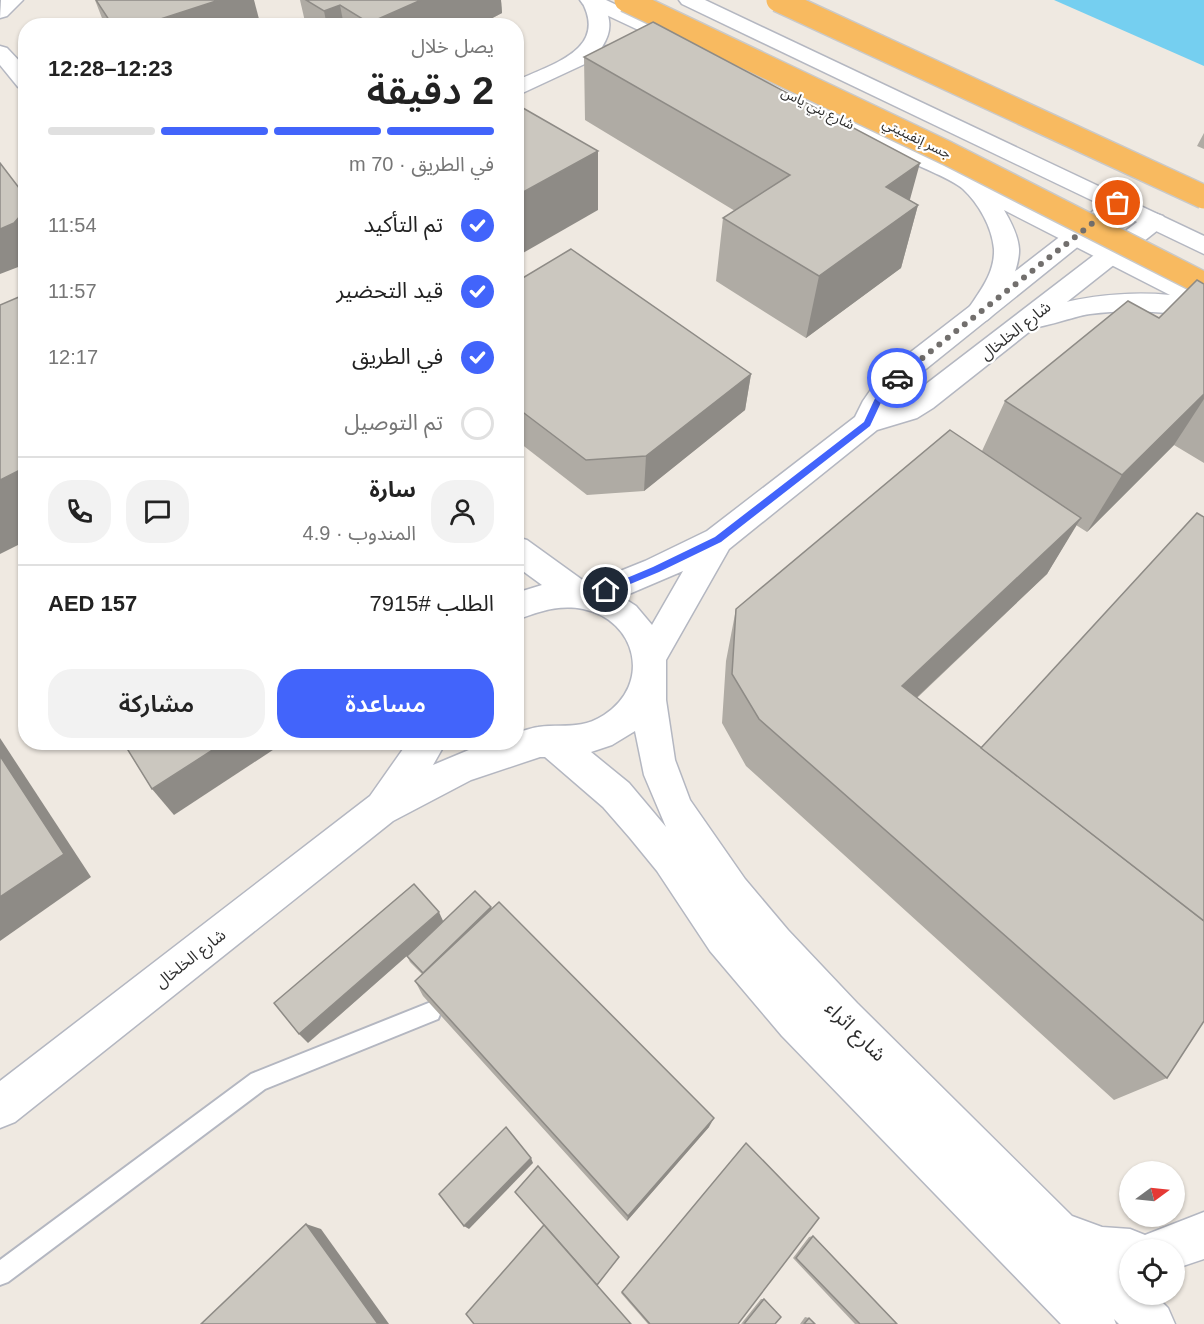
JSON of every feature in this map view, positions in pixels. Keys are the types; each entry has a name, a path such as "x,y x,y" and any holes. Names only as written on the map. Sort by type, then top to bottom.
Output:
{"highway":[{"name":"جسر إنفينيتي","path":"626,0 957,158 1204,284"},
{"path":"778,0 1204,197"}],"street":[{"path":"0,12 14,0"},
{"path":"583,57 600,33 601,22 598,11 590,0"},
{"name":"شارع بني ياس","path":"590,0 828,111 1204,302"},
{"path":"689,0 1154,220 1204,246"},
{"path":"789,0 1204,202"},
{"path":"524,85 583,57 628,48 699,51"},
{"path":"0,52 18,73"},
{"path":"968,182 998,218 1005,237 1007,257 1003,277 993,296 978,314"},
{"name":"شارع الخلخال","path":"867,423 873,408 891,382 1118,203"},
{"name":"شارع الخلخال","path":"584,596 656,570 718,540 867,423 907,411 923,401 1154,220"},
{"path":"1027,321 1062,309 1100,303 1141,302 1204,309"},
{"name":"شارع الخلخال","path":"536,739 579,742 603,735 624,722 639,705 649,672 718,540"},
{"path":"524,555 584,596"},
{"path":"524,603 553,595 584,596"},
{"name":"شارع اثراء","path":"584,596 611,606 630,620 644,638 649,672 651,733 658,763 674,804 730,892 769,940 814,988 1055,1232 1152,1324"},
{"name":"شارع اثراء","path":"536,739 585,768 616,795 670,859 724,938 796,1022 1094,1324"},
{"name":"شارع الخلخال","path":"380,809 423,750"},
{"name":"شارع الخلخال","path":"0,1107 380,809 459,769 508,750"},
{"path":"1055,1232 1102,1249 1119,1250"},
{"path":"1185,1244 1204,1234"}],"lane":[{"path":"0,1274 258,1082 431,1012"},
{"path":"1053,1282 1077,1324"}],"water":[{"path":"1054,0 1204,0 1204,66"}],"building":[{"path":"96,0 219,0 164,18 108,18"},
{"path":"306,0 421,0 380,18 361,18 340,5 324,11"},
{"path":"653,22 920,163 886,187 918,205 819,276 723,218 790,175 584,57"},
{"path":"524,109 598,151 524,192"},
{"path":"0,163 18,187 18,218 14,223 0,229"},
{"path":"571,249 751,374 646,456 586,460 524,413 524,277"},
{"path":"1197,280 1204,284 1204,394 1122,475 1005,401 1128,301 1159,318"},
{"path":"18,297 18,471 0,480 0,305"},
{"path":"950,430 1081,518 902,686 1204,921 1204,1021 1167,1078 759,719 732,674 736,609"},
{"path":"1197,513 1204,517 1204,921 981,748"},
{"path":"128,750 213,750 152,789"},
{"path":"0,756 64,854 0,897"},
{"path":"414,884 439,912 299,1034 274,1003"},
{"path":"475,891 491,907 423,973 407,956"},
{"path":"499,902 714,1118 628,1216 415,981"},
{"path":"506,1127 531,1158 464,1226 439,1194"},
{"path":"746,1143 819,1218 738,1324 650,1324 622,1292"},
{"path":"538,1166 619,1257 597,1285 515,1192"},
{"path":"306,1224 378,1324 201,1324"},
{"path":"544,1225 631,1324 474,1324 466,1314"},
{"path":"813,1236 897,1324 860,1324 796,1258"},
{"path":"764,1299 781,1317 775,1324 744,1324"},
{"path":"809,1318 815,1324 804,1324"}],"way so far":[{"path":"897,378 1118,203"}],"route":[{"path":"606,590 656,570 718,540 867,423 881,394 897,378"}]}
